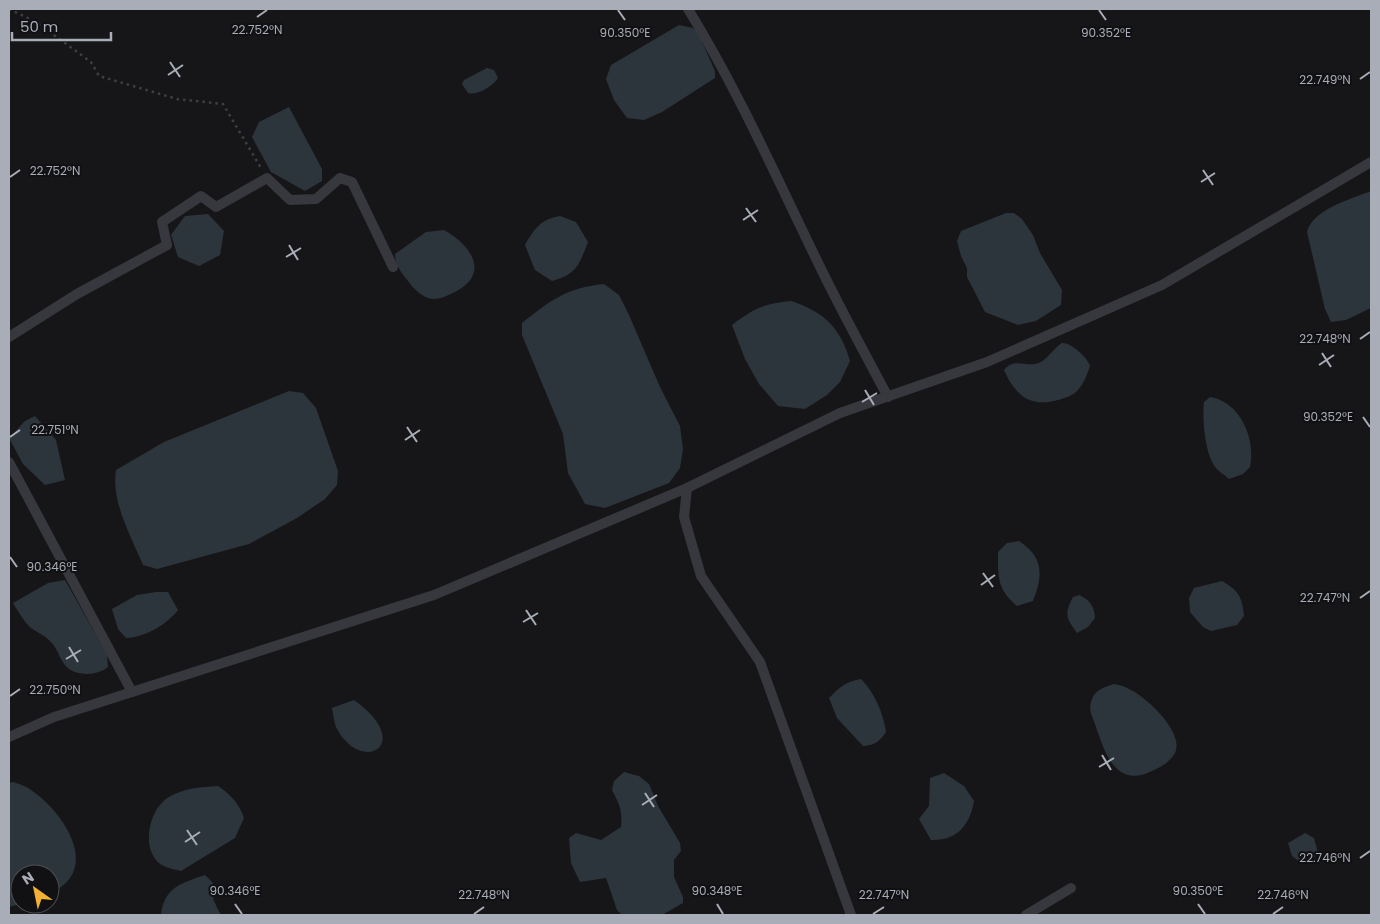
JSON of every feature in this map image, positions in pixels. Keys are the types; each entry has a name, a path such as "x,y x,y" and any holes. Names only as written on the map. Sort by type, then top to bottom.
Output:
{"street":[{"path":"688,9 713,50 766,153 826,279 888,397"},
{"path":"9,736 54,717 434,595 687,488 840,414 987,362 1162,285 1371,162"},
{"path":"9,338 77,294 167,245 162,222 200,196 216,207 267,178 290,200 316,199 340,178 352,182 393,267"},
{"path":"9,462 132,692"},
{"path":"687,488 684,517 701,576 760,662 851,915"},
{"path":"1026,915 1071,888"}],"path":[{"path":"9,9 36,22 91,62 99,76 177,98 223,104 267,178"}],"shaded area":[{"path":"679,25 693,28 698,33 715,71 715,78 662,112 644,120 627,118 614,100 606,79 611,65"},
{"path":"487,68 494,70 498,78 484,90 472,94 468,93 462,84 464,80"},
{"path":"289,107 322,169 322,181 305,191 271,172 252,137 259,122"},
{"path":"1371,191 1371,308 1346,320 1331,322 1325,309 1307,232 1317,217 1325,211 1344,201"},
{"path":"1006,213 1014,213 1022,219 1033,235 1040,253 1062,290 1061,305 1036,321 1018,325 985,312 967,277 967,268 957,241 961,231"},
{"path":"208,214 224,231 220,255 199,266 178,257 171,235 185,216"},
{"path":"560,216 576,222 588,242 579,263 572,272 552,281 535,270 525,245 543,222"},
{"path":"444,230 455,237 470,253 474,262 474,270 471,279 463,287 443,297 431,299 419,293 410,284 396,262 395,254 426,232"},
{"path":"604,284 619,295 629,315 660,387 680,426 683,449 680,468 669,483 605,508 585,504 568,473 563,434 522,335 522,323 560,296 579,289"},
{"path":"791,301 813,310 829,322 841,339 850,361 840,382 827,395 805,409 778,406 759,384 745,359 732,325 747,314 760,308"},
{"path":"1062,343 1070,345 1079,351 1090,366 1085,379 1076,392 1048,402 1032,401 1019,393 1008,379 1004,370 1012,364 1036,364 1041,362"},
{"path":"289,391 303,393 316,408 338,471 337,485 325,499 297,518 249,544 157,569 143,565 119,506 115,482 116,470 164,442"},
{"path":"1210,397 1221,400 1238,414 1244,424 1251,445 1250,467 1243,474 1229,479 1212,462 1207,446 1203,409 1204,402"},
{"path":"35,416 56,440 65,480 45,485 23,464 9,438 25,421"},
{"path":"1019,541 1027,547 1037,560 1040,575 1033,601 1017,606 1010,600 1002,588 998,569 998,552 1007,543"},
{"path":"65,580 107,655 108,667 104,670 86,674 69,669 47,638 28,626 13,603 48,583"},
{"path":"1222,581 1239,595 1244,616 1237,625 1211,631 1203,627 1190,612 1189,598 1194,588"},
{"path":"168,592 178,610 168,621 148,633 126,638 118,629 112,609 137,595"},
{"path":"1079,595 1091,604 1095,618 1088,627 1077,633 1070,623 1067,612 1073,597"},
{"path":"861,679 878,704 886,732 876,742 863,746 837,718 829,698 851,681"},
{"path":"1114,684 1136,693 1153,707 1169,725 1177,745 1173,756 1159,768 1140,775 1129,775 1121,772 1114,766 1108,757 1090,705 1092,698 1097,692"},
{"path":"354,700 372,716 381,730 382,741 378,749 369,752 358,750 346,742 336,727 332,708"},
{"path":"624,772 639,776 649,784 658,806 680,843 681,851 674,860 674,877 683,897 683,903 662,915 622,915 617,910 606,878 580,882 571,863 569,838 576,833 601,840 621,827 620,808 612,790 614,781"},
{"path":"944,773 964,786 974,801 969,817 961,830 948,838 931,840 919,819 929,806 930,778"},
{"path":"13,782 29,789 55,812 73,841 76,857 74,871 66,883 60,887 60,864 10,864 9,907 9,783"},
{"path":"218,786 234,800 244,818 235,838 181,871 158,862 149,845 149,835 153,817 162,802 187,790"},
{"path":"1305,833 1314,838 1318,853 1311,861 1300,862 1292,856 1288,843"},
{"path":"205,875 213,883 213,896 221,915 161,915 166,898 170,892 182,884"}]}
